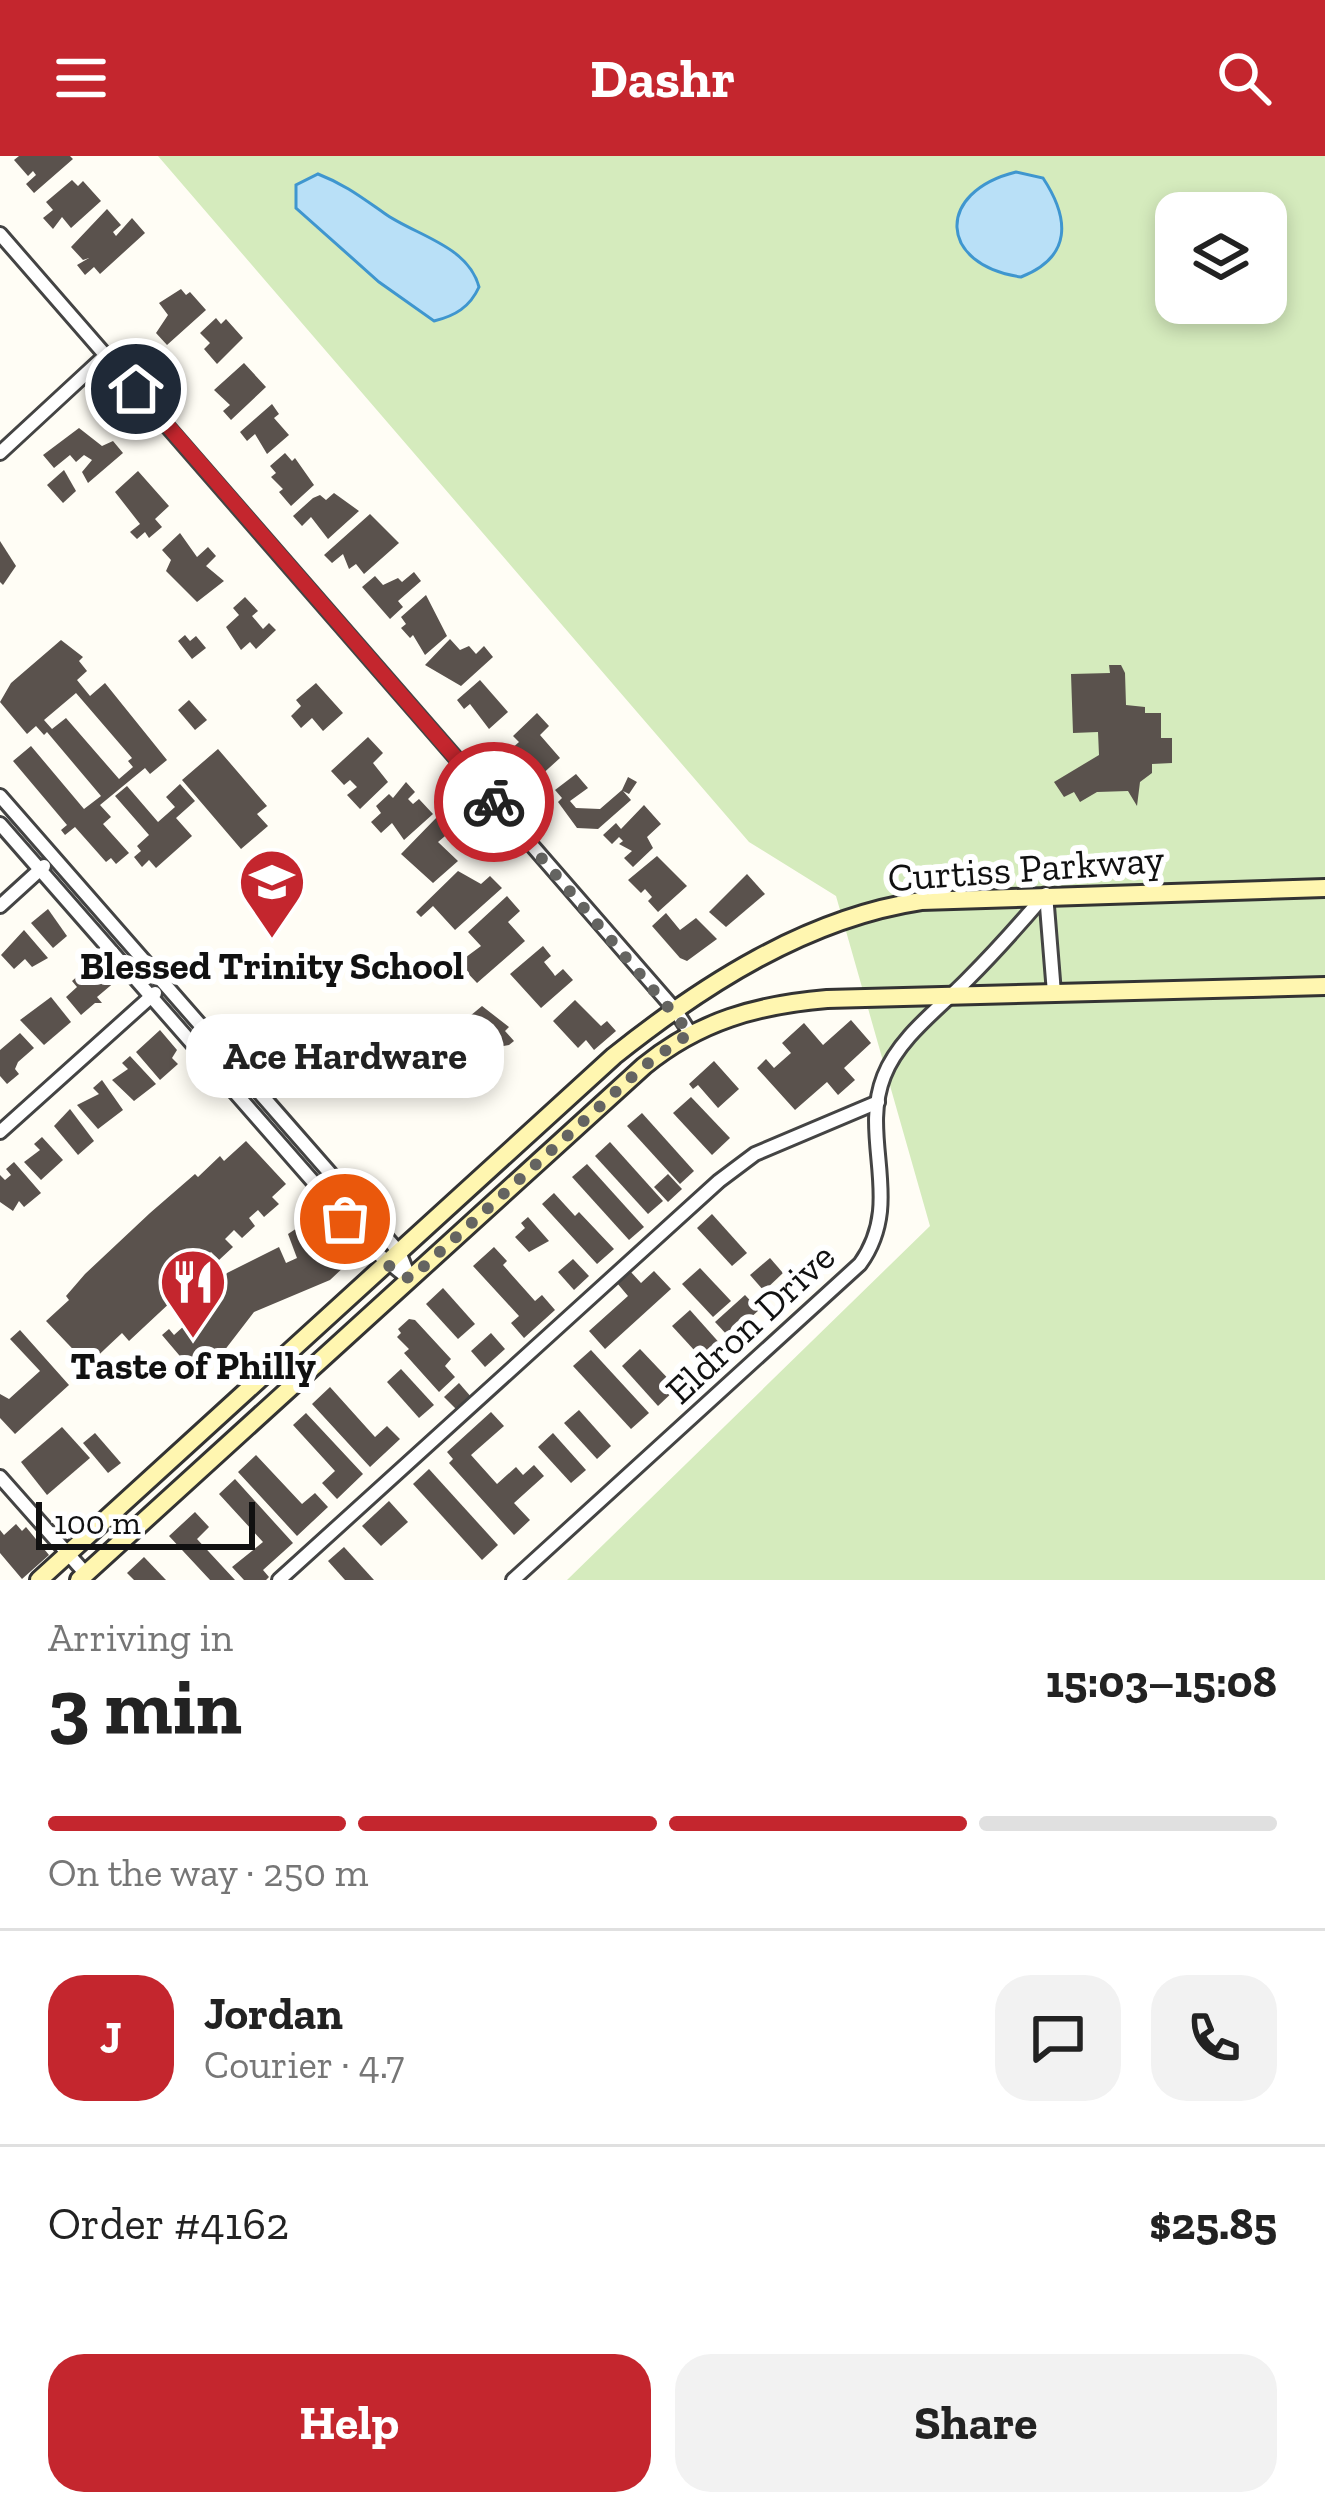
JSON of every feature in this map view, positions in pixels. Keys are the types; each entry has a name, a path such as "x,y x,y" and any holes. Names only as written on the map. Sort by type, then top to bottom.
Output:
{"main road":[{"name":"Curtiss Parkway","path":"39,1580 614,1056 676,1011 793,940 868,911 921,901 1325,888"},
{"path":"83,1577 644,1066 690,1033 778,1003 1325,986"}],"street":[{"path":"0,234 676,1011 690,1033"},
{"path":"0,453 106,355"},
{"path":"0,796 165,984 410,1279"},
{"path":"0,824 151,997 392,1258"},
{"path":"0,906 54,857"},
{"path":"1046,894 1054,993"},
{"name":"Eldron Drive","path":"513,1580 860,1264 876,1242 882,1214 878,1102 884,1074 911,1034 1046,894"},
{"path":"0,1132 165,984"},
{"path":"279,1580 719,1180 755,1154 878,1102"},
{"path":"0,1477 83,1577"}],"green space":[{"path":"158,156 1325,156 1325,1580 567,1580 930,1226 836,896 749,842"}],"water":[{"path":"1016,172 1043,178 1061,222 1061,235 1050,259 1021,277 994,270 974,258 957,228 960,211 971,195"},
{"path":"318,174 452,251 473,273 479,287 471,300 434,321 379,282 296,208 296,185"}],"building":[{"path":"19,156 73,159 34,193 26,184 36,175 33,171 28,176 14,160"},
{"path":"72,180 78,186 83,181 101,201 71,228 62,217 53,229 43,218 53,210 46,202"},
{"path":"107,209 121,225 113,232 116,236 132,218 145,233 100,274 94,267 85,275 77,265 89,258 83,260 71,247"},
{"path":"181,289 206,310 167,345 156,333 168,315 159,303"},
{"path":"216,318 221,324 226,319 243,338 217,364 204,349 210,343 200,333"},
{"path":"244,363 266,387 231,420 223,411 230,405 214,390"},
{"path":"272,404 279,414 274,418 289,435 267,454 255,434 247,441 240,432"},
{"path":"79,428 102,446 113,441 123,453 88,483 82,472 92,460 84,455 76,462 70,455 54,468 43,455"},
{"path":"285,453 292,461 295,458 314,485 291,506 271,477 276,473 270,466"},
{"path":"64,470 76,491 63,503 47,485"},
{"path":"138,471 169,506 155,519 162,527 149,538 145,532 137,539 130,532 140,524 115,492"},
{"path":"334,493 359,511 328,539 311,517 302,526 293,516 313,498 320,495 326,500"},
{"path":"370,514 399,543 364,574 356,564 349,569 343,554 332,563 324,555"},
{"path":"180,533 197,557 208,547 216,556 206,566 224,581 197,602 166,571 171,560 162,550"},
{"path":"0,541 16,566 3,585 0,582"},
{"path":"414,572 421,581 398,601 403,607 390,619 362,587 375,576 383,585 398,578 402,582"},
{"path":"426,595 447,636 425,655 413,635 410,638 401,628 406,624 401,617"},
{"path":"245,597 258,611 252,616 263,629 269,623 276,630 256,649 250,642 241,650 226,627 239,615 233,608"},
{"path":"185,635 190,641 196,636 206,648 192,659 178,641"},
{"path":"450,639 460,650 469,646 476,654 484,646 493,657 461,686 425,665"},
{"path":"61,640 83,657 79,661 87,671 77,680 90,696 105,683 167,760 150,774 145,768 100,805 111,817 103,824 129,853 116,864 111,858 106,862 75,827 65,835 61,830 67,825 13,761 31,746 84,809 101,796 47,732 44,735 36,726 27,734 0,702 11,683","holes":["76,693 132,758 128,761 133,767 119,779 66,718 52,729 44,720"]},
{"path":"1109,665 1121,665 1125,673 1126,705 1161,713 1161,738 1172,738 1172,763 1152,764 1152,773 1140,782 1137,806 1128,791 1097,792 1080,802 1074,792 1064,797 1054,782 1099,755 1098,732 1073,733 1071,674 1110,673"},
{"path":"480,680 508,712 489,729 470,704 464,709 457,700"},
{"path":"316,683 343,713 323,731 312,718 301,728 291,716 301,706 296,700"},
{"path":"189,700 207,720 195,730 178,710"},
{"path":"537,713 549,726 540,735 560,758 538,778 510,750 519,742 513,736"},
{"path":"368,737 383,753 373,763 388,782 360,809 347,795 357,787 350,780 344,785 331,771"},
{"path":"218,749 267,806 257,814 268,826 241,849 182,780"},
{"path":"576,774 588,788 570,801 576,808 600,809 622,790 628,777 637,782 629,794 623,791 631,800 598,829 577,828 555,790"},
{"path":"406,782 415,792 408,799 413,804 419,799 433,814 404,840 392,823 381,833 371,822 381,813 376,806 389,794 393,798"},
{"path":"180,784 195,801 176,818 192,836 156,868 149,860 142,867 134,857 141,851 137,846 149,835 115,796 127,786 158,822 175,807 166,797"},
{"path":"644,805 661,824 647,837 653,848 633,867 624,858 632,851 619,844 623,841 619,837 612,844 603,835 616,823 621,829"},
{"path":"438,816 451,831 438,842 458,861 433,883 401,854"},
{"path":"657,856 687,886 658,912 645,889 641,893 628,880"},
{"path":"458,871 481,884 490,876 502,888 455,930 433,906 421,917 416,912"},
{"path":"747,874 765,894 726,927 709,912"},
{"path":"507,896 520,911 508,922 525,941 477,983 458,963 481,946 468,932"},
{"path":"48,909 67,936 53,948 31,923"},
{"path":"666,913 680,930 696,918 717,939 687,961 680,958 652,926"},
{"path":"24,930 48,958 32,967 25,959 14,969 1,955"},
{"path":"543,946 551,956 544,962 555,976 563,969 573,980 541,1008 510,974"},
{"path":"97,959 116,981 97,997 102,1003 81,1015 66,997 77,987 72,981"},
{"path":"51,997 71,1022 44,1045 20,1020"},
{"path":"575,1000 601,1026 607,1021 616,1031 594,1050 586,1040 578,1048 553,1021"},
{"path":"482,1006 509,1027 505,1031 514,1041 509,1045 498,1047 470,1016"},
{"path":"851,1020 871,1043 844,1068 855,1080 838,1095 827,1082 795,1110 757,1068 766,1059 774,1068 791,1053 782,1043 804,1023 823,1045"},
{"path":"160,1030 177,1050 172,1058 178,1064 160,1080 136,1052"},
{"path":"20,1033 34,1048 18,1062 19,1074 7,1084 0,1076 0,1050"},
{"path":"130,1056 156,1084 134,1101 112,1080 128,1069 122,1063"},
{"path":"714,1061 739,1089 718,1108 698,1085 693,1089 689,1084"},
{"path":"102,1080 123,1110 98,1129 77,1105 99,1094 93,1088"},
{"path":"691,1097 730,1138 712,1155 673,1113"},
{"path":"70,1109 94,1141 78,1155 54,1126"},
{"path":"642,1113 694,1171 680,1184 627,1126"},
{"path":"42,1137 63,1160 41,1180 24,1162 40,1150 34,1144"},
{"path":"246,1141 286,1184 272,1197 279,1204 264,1217 258,1210 249,1218 255,1226 242,1238 234,1230 225,1239 233,1247 219,1260 211,1252 197,1265 204,1272 183,1292 175,1284 167,1291 174,1299 129,1341 122,1333 88,1365 46,1321 69,1300 66,1296 85,1274 150,1213 195,1174 198,1177 220,1156 224,1161"},
{"path":"610,1142 663,1201 648,1214 595,1156"},
{"path":"14,1162 41,1193 24,1207 19,1201 13,1211 0,1202 0,1175 5,1180 11,1175 6,1169"},
{"path":"587,1164 644,1227 629,1240 572,1177"},
{"path":"668,1174 682,1189 668,1202 654,1187"},
{"path":"554,1193 614,1249 597,1264 542,1204"},
{"path":"326,1209 362,1250 330,1280 254,1312 224,1351 196,1375 162,1335 169,1329 174,1335 195,1316 227,1273 279,1247 286,1263 297,1258 288,1234"},
{"path":"712,1214 747,1253 732,1266 697,1228"},
{"path":"528,1217 549,1241 529,1252 515,1237"},
{"path":"494,1247 507,1261 503,1265 535,1301 542,1295 555,1310 524,1338 511,1323 519,1316 473,1266"},
{"path":"770,1258 783,1273 764,1291 750,1275"},
{"path":"573,1259 589,1276 574,1290 558,1272"},
{"path":"700,1268 731,1301 713,1317 682,1284"},
{"path":"630,1271 641,1283 654,1271 671,1289 605,1349 589,1331 628,1296 617,1283"},
{"path":"443,1288 475,1324 458,1339 426,1304"},
{"path":"745,1295 759,1310 729,1337 715,1322"},
{"path":"690,1310 723,1347 706,1363 672,1326"},
{"path":"409,1319 451,1359 445,1366 455,1377 439,1392 404,1353 409,1349 397,1337 398,1329"},
{"path":"20,1330 69,1385 15,1434 0,1418 0,1394 9,1399 40,1371 10,1339"},
{"path":"491,1333 505,1349 485,1367 471,1351"},
{"path":"640,1349 677,1388 658,1406 622,1366"},
{"path":"591,1350 649,1413 631,1429 573,1366"},
{"path":"401,1369 434,1405 419,1418 387,1382"},
{"path":"459,1383 472,1398 458,1411 444,1397"},
{"path":"330,1387 375,1437 387,1426 400,1439 370,1467 312,1404"},
{"path":"579,1410 611,1446 597,1459 564,1423"},
{"path":"491,1412 504,1426 471,1455 497,1484 516,1467 523,1475 534,1465 544,1476 514,1503 530,1520 514,1535 449,1463 453,1459 447,1452"},
{"path":"306,1413 363,1474 337,1499 322,1483 335,1471 293,1425"},
{"path":"62,1427 90,1458 47,1495 21,1462"},
{"path":"95,1433 121,1463 108,1473 83,1443"},
{"path":"553,1433 586,1470 571,1483 538,1447"},
{"path":"256,1455 302,1504 315,1493 328,1507 297,1536 238,1472"},
{"path":"429,1469 498,1545 482,1560 413,1484"},
{"path":"235,1479 293,1543 263,1570 269,1577 266,1580 244,1580 232,1567 263,1542 219,1494"},
{"path":"389,1501 408,1522 381,1546 362,1526"},
{"path":"195,1512 209,1527 197,1539 235,1580 210,1580 169,1536"},
{"path":"16,1524 22,1531 26,1527 49,1555 22,1579 0,1553 0,1530 4,1535"},
{"path":"344,1547 374,1580 345,1580 328,1561"},
{"path":"144,1557 166,1580 134,1580 127,1573"}],"way so far":[{"path":"345,1219 386,1264 410,1279 644,1066 690,1033 494,802"}],"place":[{"name":"Blessed Trinity School","path":"272,941"},
{"name":"Ace Hardware","path":"345,1219"},
{"name":"Taste of Philly","path":"193,1341"}],"route":[{"path":"136,389 494,802"}]}
